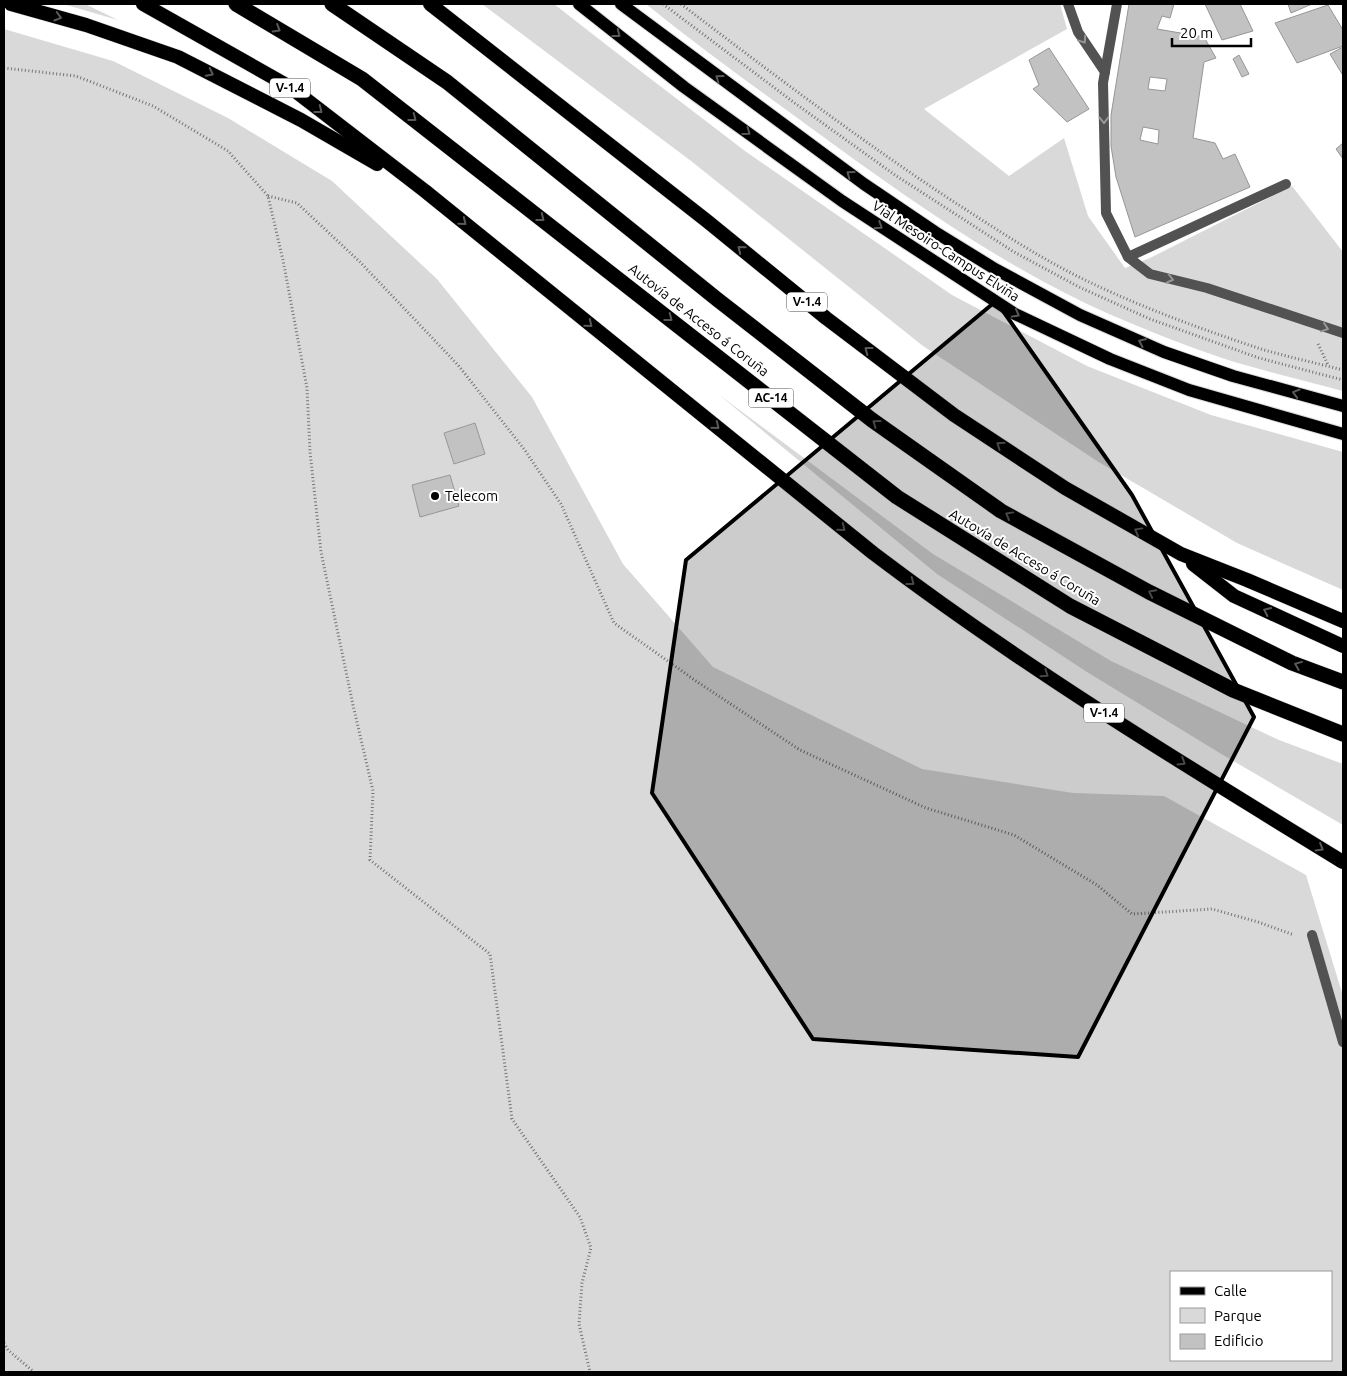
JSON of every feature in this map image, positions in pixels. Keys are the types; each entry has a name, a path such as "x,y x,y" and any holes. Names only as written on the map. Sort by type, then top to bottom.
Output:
{"highway":[{"path":"11,4 86,25 178,57 301,120 425,191"},
{"name":"V-1.4","path":"143,4 290,87 425,191 865,547 932,598 1126,728 1343,862"},
{"name":"Autovía de Acceso á Coruña","path":"236,4 362,78 897,497 1070,606 1232,690 1343,734"},
{"name":"Autovía de Acceso á Coruña","path":"332,4 447,82 710,294 864,414 1001,511 1149,592 1292,662 1343,682"},
{"path":"418,4 452,22"},
{"path":"430,4 452,22"},
{"name":"V-1.4","path":"452,22 699,214 826,318 954,415 1065,488 1180,554 1343,621"},
{"name":"V-1.4","path":"1180,554 1234,596 1343,646"}],"main road":[{"name":"Vial Mesoiro-Campus Elviña","path":"579,4 684,87 834,196 1015,314 1110,359 1189,390 1343,434"},
{"name":"Vial Mesoiro-Campus Elviña","path":"621,4 864,184 935,232 995,269 1080,315 1164,352 1233,376 1343,406"}],"street":[{"path":"1068,4 1078,32 1105,72"},
{"path":"1117,4 1103,83 1106,212 1128,257 1150,274 1208,288 1343,334"},
{"path":"1128,257 1286,184"},
{"path":"1312,939 1343,1042"}],"path":[{"path":"663,4 796,104 895,175 1014,252 1079,287 1150,319 1259,358 1343,380"},
{"path":"680,4 895,163 1018,243 1082,279 1153,310 1212,332 1263,349 1343,370"},
{"path":"4,68 76,76 152,106 228,151 268,196 283,260 307,388 310,452 321,552 373,791 370,860 490,954 512,1119 580,1217 591,1248 582,1284 579,1324 590,1372"},
{"path":"268,196 297,203 360,262 458,365 524,449 561,504 614,623 800,750 926,808 1014,836 1097,885 1132,914 1212,909 1312,939"},
{"path":"4,1343 8,1350 34,1372"}],"highlighted area":[{"path":"996,301 1132,495 1254,717 1078,1057 813,1039 652,793 686,560"}],"green space":[{"path":"63,4 85,4 118,20"},
{"path":"482,4 554,4 745,151 952,295 1087,366 1211,415 1343,452 1343,590 1237,543 1097,461 923,346 691,161"},
{"path":"646,4 1060,4 1067,29 924,109 1009,176 1064,138 1088,216 1125,268 1150,258 1292,186 1343,252 1343,391 1252,367 1194,348 1109,314 1031,275 955,229 882,179 727,67"},
{"path":"4,29 113,61 228,118 332,181 437,279 532,397 623,564 713,667 922,769 1073,793 1164,796 1306,875 1343,996 1343,1372 4,1372","holes":["474,423 484,454 454,464 444,433","450,475 458,506 420,516 412,485"]},
{"path":"718,394 933,554 1111,661 1279,740 1343,764 1343,825 1087,672 937,574"}],"building":[{"path":"1129,4 1174,4 1170,18 1162,16 1157,29 1204,37 1216,58 1204,62 1193,138 1215,143 1223,159 1235,154 1250,187 1135,237 1116,177 1111,146 1111,115","holes":["1150,77 1167,79 1165,91 1148,89","1143,127 1159,130 1158,144 1140,140"]},
{"path":"1205,4 1240,4 1253,31 1222,40"},
{"path":"1288,4 1312,4 1291,13"},
{"path":"1328,5 1343,30 1343,46 1297,63 1275,23"},
{"path":"1343,47 1343,74 1342,74 1330,54"},
{"path":"1049,48 1089,109 1067,122 1033,89 1039,85 1029,60"},
{"path":"1239,55 1249,74 1242,77 1233,59"},
{"path":"1343,143 1343,159 1336,149"},
{"name":"Telecom","path":"475,423 485,454 454,464 444,433"},
{"name":"Telecom","path":"450,475 459,506 420,517 412,485"}],"place":[{"name":"Telecom","path":"435,496"}]}
